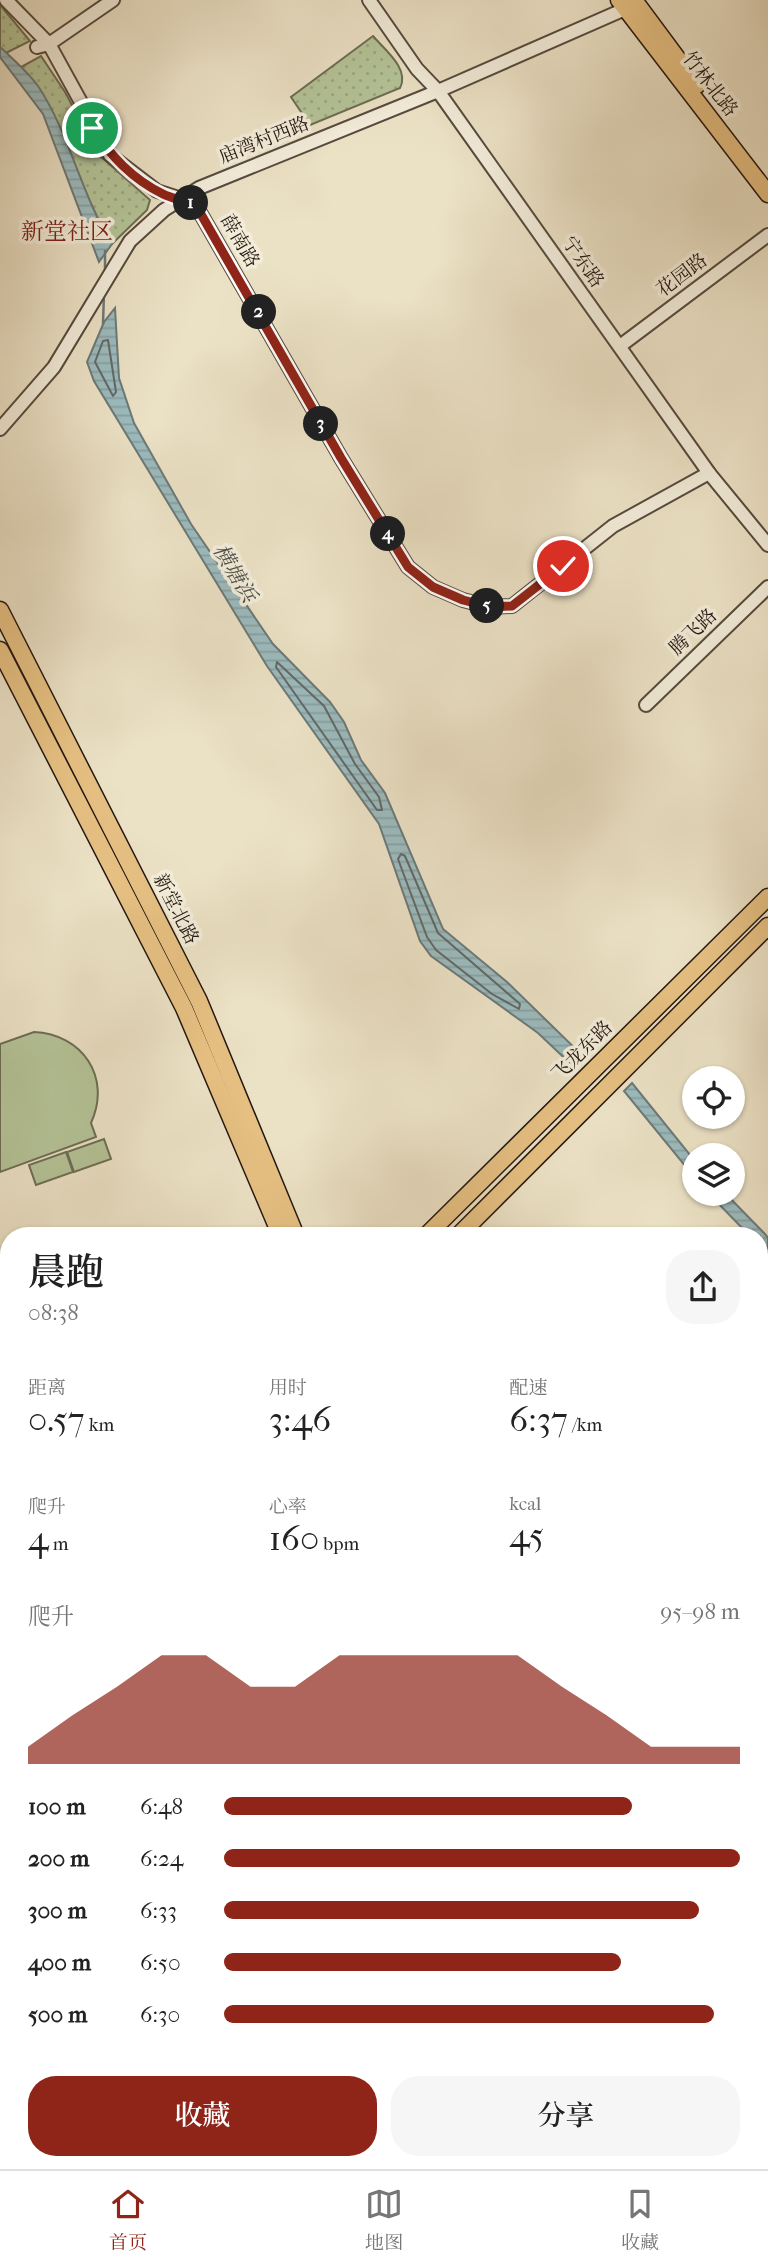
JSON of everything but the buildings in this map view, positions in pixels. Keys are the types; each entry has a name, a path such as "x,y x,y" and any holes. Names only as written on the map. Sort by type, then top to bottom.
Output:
{"main road":[{"name":"竹林北路","path":"628,2 768,179"},
{"name":"竹林北路","path":"628,2 768,194"},
{"name":"新堂北路","path":"0,610 199,1001 292,1227"},
{"name":"新堂北路","path":"0,650 184,1008 277,1227"},
{"name":"飞龙东路","path":"435,1227 768,898"},
{"path":"467,1227 768,926"}],"street":[{"name":"薛南路","path":"6,0 43,46 110,155 157,191 198,209 408,567 433,587 481,605 512,606 613,526 709,473"},
{"path":"43,46 113,0"},
{"name":"宁东路","path":"369,0 417,69 438,91 709,473 768,545"},
{"name":"庙湾村西路","path":"0,429 54,367 115,262 137,234 180,200 199,188 438,91 628,2"},
{"name":"花园路","path":"620,346 768,235"},
{"name":"腾飞路","path":"646,705 768,587"}],"green space":[{"path":"0,5 30,41 6,53 0,47"},
{"path":"373,36 399,67 402,74 400,88 310,125 291,97"},
{"path":"41,56 65,92 99,155 150,200 147,210 112,244 89,200 48,106 21,67"},
{"path":"34,1032 66,1041 88,1061 98,1090 97,1106 91,1123 96,1137 0,1172 0,1044"},
{"path":"104,1139 111,1159 74,1172 67,1152"},
{"path":"66,1152 73,1172 36,1185 29,1165"}],"water":[{"path":"0,47 38,86 59,124 92,205 112,244 99,262 43,114 0,57"},
{"path":"115,308 119,378 134,423 191,524 273,644 330,702 344,722 361,760 385,793 443,929 507,982 585,1058 576,1069 538,1033 431,956 420,941 379,824 267,666 94,381 87,362 104,322"},
{"path":"632,1083 682,1145 682,1162 624,1091"},
{"path":"721,1206 738,1206 758,1227 741,1227"}],"waterway":[{"name":"横塘浜","path":"105,251 105,272"},
{"name":"横塘浜","path":"103,324 104,293"}],"district":[{"name":"新堂社区","path":"67,231"}],"route":[{"path":"92,128 110,155 132,175 168,197 188,201 198,209 341,458 408,567 433,587 463,600 490,607 512,606 563,566"}]}
